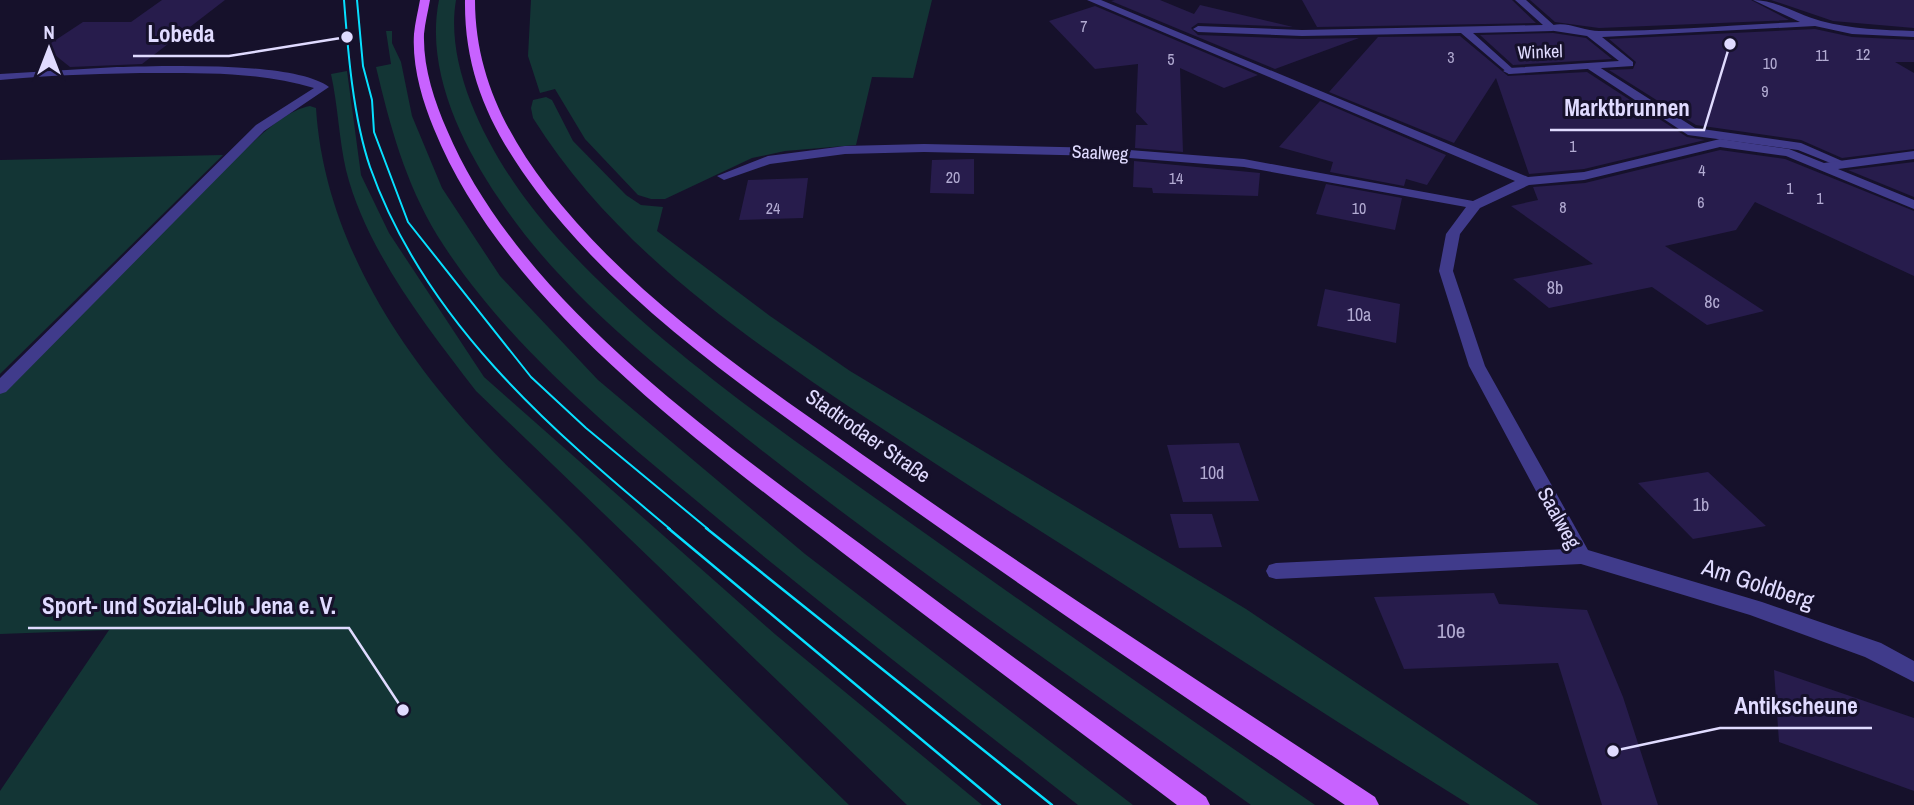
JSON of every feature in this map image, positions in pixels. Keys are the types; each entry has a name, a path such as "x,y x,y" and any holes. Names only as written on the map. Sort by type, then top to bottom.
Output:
{"main road":[{"path":"425,0 418,33 422,66 434,112 472,193 534,277 609,352 700,432 910,594 1198,805"},
{"name":"Stadtrodaer Straße","path":"470,0 469,37 477,66 503,130 523,166 585,240 658,309 758,390 922,506 1366,805"}],"street":[{"path":"1091,0 1526,181"},
{"path":"1520,0 1552,29"},
{"path":"1758,0 1811,24 1863,34 1914,34"},
{"path":"1198,29 1302,33 1573,29 1591,34 1811,24"},
{"name":"Winkel","path":"1464,30 1508,71 1629,64 1591,34"},
{"path":"1592,67 1692,132 1716,133 1801,147 1843,164"},
{"path":"0,77 40,72 235,70 279,74 323,87 260,128 0,388"},
{"name":"Saalweg","path":"1276,571 1581,556 1477,366 1446,271 1453,234 1475,205 1526,181 1584,176 1720,143 1789,153 1826,166 1914,205"},
{"name":"Saalweg","path":"724,176 768,160 845,150 924,148 1104,152 1244,163 1475,205"},
{"path":"1826,166 1914,155"},
{"name":"Am Goldberg","path":"1581,556 1754,608 1873,650 1914,672"}],"green space":[{"path":"439,0 456,0 454,29 466,90 494,150 511,178 547,226 625,306 712,379 804,447 1315,805 1251,805 870,533 746,438 614,328 552,267 524,234 472,154 449,104 442,79 436,26"},
{"path":"531,0 932,0 913,78 872,77 856,145 785,151 752,158 665,199 651,199 638,195 585,139 555,89 540,93 528,56"},
{"path":"386,31 392,31 392,43 401,62 412,116 442,188 500,276 598,380 805,554 1133,805 1078,805 698,502 591,411 523,344 463,273 437,235 416,195 393,132 376,67 391,64"},
{"path":"347,71 361,175 389,233 484,377 776,635 982,805 907,805 476,391 400,286 355,200 346,170 331,74"},
{"path":"546,97 552,100 573,141 626,195 641,205 663,207 657,231 770,316 850,371 1246,609 1539,805 1470,805 960,479 766,349 679,282 638,245 600,205 564,163 533,118 533,100"},
{"path":"310,106 316,108 321,150 343,229 380,304 426,374 500,459 849,805 0,805 0,791 109,630 0,634 0,394 239,155 281,119"},
{"path":"223,155 0,374 0,160"}],"building":[{"path":"162,0 225,0 142,64 70,67 45,47 83,22 131,22"},
{"path":"1160,0 1194,14 1200,5 1293,27 1198,23 1191,28 1198,35 1359,38 1275,69 1111,1"},
{"path":"1302,0 1512,0 1536,23 1317,27"},
{"path":"1530,0 1751,0 1789,20 1599,28 1555,22"},
{"path":"1771,0 1914,0 1914,28 1833,21"},
{"path":"1095,6 1258,75 1224,88 1180,68 1183,152 1135,148 1136,125 1148,125 1136,112 1138,64 1095,69 1049,21"},
{"path":"1815,29 1852,37 1914,40 1914,62 1895,62 1914,73 1914,149 1842,158 1801,140 1696,125 1609,70 1633,69 1636,62 1609,39"},
{"path":"1553,33 1586,38 1612,59 1513,65 1480,35"},
{"path":"1460,36 1508,76 1587,72 1687,137 1705,140 1584,169 1529,174 1496,78 1454,143 1329,92 1378,37"},
{"path":"1320,101 1446,155 1427,185 1406,179 1404,186 1330,172 1333,162 1279,147"},
{"path":"1720,150 1785,159 1914,211 1914,276 1755,202 1736,230 1665,246 1764,311 1707,325 1652,287 1549,308 1513,279 1593,264 1511,206 1538,200 1533,187 1585,183"},
{"path":"974,159 974,194 930,193 932,160"},
{"path":"1134,161 1260,173 1258,196 1153,193 1152,188 1133,187"},
{"path":"1914,162 1914,197 1848,170"},
{"path":"808,178 803,218 739,220 748,180"},
{"path":"1326,184 1402,198 1395,230 1316,214"},
{"path":"1325,289 1400,304 1396,343 1317,326"},
{"path":"1239,443 1259,501 1183,502 1167,445"},
{"path":"1708,472 1766,526 1693,539 1638,483"},
{"path":"1170,514 1212,514 1222,547 1179,548"},
{"path":"1494,593 1499,604 1587,610 1623,697 1658,805 1602,805 1558,663 1404,669 1374,597"},
{"path":"1774,670 1914,718 1914,791 1779,742"}],"tram line":[{"path":"344,0 352,84 364,148 393,222 423,274 457,322 495,368 580,451 670,529"},
{"path":"357,0 363,66 372,100 374,132 408,222 531,377 586,428 708,529"},
{"path":"668,528 1000,805"},
{"path":"706,528 1052,805"}],"place":[{"name":"Lobeda","path":"347,37"},
{"name":"Marktbrunnen","path":"1730,44"},
{"name":"Sport- und Sozial-Club Jena e. V.","path":"403,710"},
{"name":"Antikscheune","path":"1613,751"}]}
